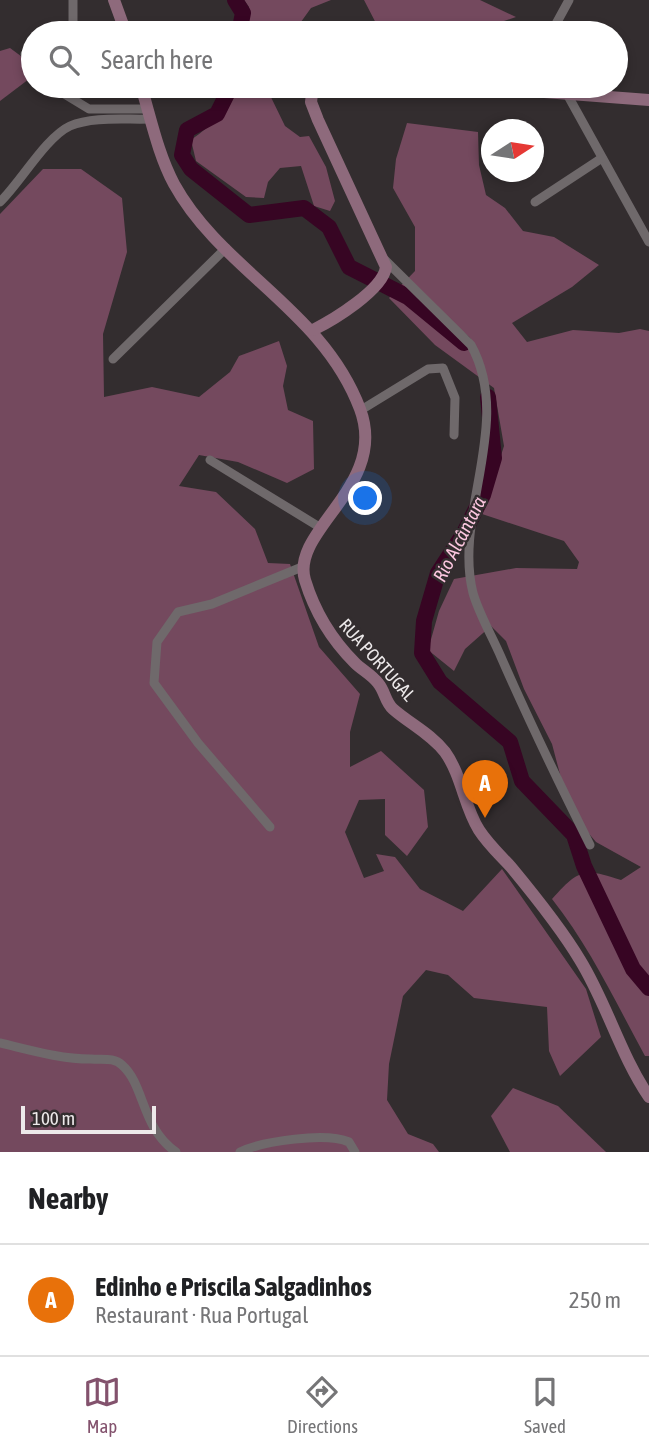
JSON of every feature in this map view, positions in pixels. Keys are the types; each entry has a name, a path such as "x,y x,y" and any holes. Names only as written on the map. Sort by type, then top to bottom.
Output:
{"street":[{"path":"73,0 73,21"},
{"path":"114,0 122,21"},
{"path":"558,21 569,0"},
{"path":"71,98 89,109 149,114"},
{"path":"144,98 162,156 175,186 226,248 313,330 342,372 361,410 364,428 358,475 306,552 302,567 212,604 178,612 157,642 154,683 198,743 270,827"},
{"path":"312,98 380,274 471,345 481,363 486,409 471,547 473,592 541,749 590,845"},
{"path":"569,98 649,242"},
{"path":"622,98 649,100"},
{"path":"0,202 45,148 68,127 149,114"},
{"path":"535,202 602,158"},
{"path":"113,359 226,248"},
{"path":"313,330 344,315 380,274"},
{"path":"361,410 428,369 443,368 455,398 454,435"},
{"path":"210,460 321,528"},
{"name":"RUA PORTUGAL","path":"302,567 324,628 340,648 379,684 391,708 420,727 445,752 463,787 479,830 543,908 580,960 632,1072 649,1097"},
{"path":"0,1043 44,1054 109,1059 121,1063 128,1072 152,1127 166,1145 176,1152"},
{"path":"240,1152 270,1143 333,1139 349,1142 355,1152"}],"shaded area":[{"path":"244,0 331,0 311,8 302,21 247,21 249,7"},
{"path":"364,0 480,0 516,17 504,21 375,21"},
{"path":"10,48 21,56 21,85 0,101 0,51"},
{"path":"231,98 271,98 285,126 300,137 309,136 326,167 335,201 330,211 314,206 301,166 280,168 268,182 264,198 246,197 196,161 191,140 218,117"},
{"path":"407,123 478,132 481,182 486,195 505,208 523,231 554,237 599,265 572,287 512,323 527,342 573,330 619,333 640,329 649,331 649,1056 645,1056 590,956 552,899 568,882 582,874 598,873 621,880 641,867 596,842 585,829 565,793 552,744 524,689 506,641 491,626 465,649 454,671 428,650 439,611 454,579 516,568 577,569 579,562 564,541 482,514 504,446 494,388 435,345 389,298 415,271 415,227 393,188 396,159"},
{"path":"43,169 81,169 122,198 127,252 103,334 104,397 152,387 199,397 230,372 239,356 279,341 287,366 283,386 288,410 313,421 314,469 287,483 238,462 199,455 179,486 216,492 255,529 268,563 290,564 319,647 360,694 350,732 350,767 381,751 424,790 428,827 407,856 385,835 385,799 359,800 345,832 364,878 384,871 376,854 395,857 420,889 463,911 502,869 586,989 601,1037 560,1076 549,1051 547,1007 474,998 448,975 426,970 403,996 389,1064 387,1100 408,1134 433,1144 439,1152 0,1152 0,214"},
{"path":"513,1088 558,1106 606,1152 510,1152 491,1116"}],"waterway":[{"name":"Rio Alcântara","path":"235,0 243,13 241,21"},
{"name":"Rio Alcântara","path":"225,98 217,114 187,130 182,155 191,169 249,215 304,208 329,227 349,267 408,297 464,343"},
{"name":"Rio Alcântara","path":"488,397 494,458 483,495 464,533 438,573 424,621 422,653 440,682 510,742 522,781 574,835 584,866 633,969 649,988"}],"place":[{"name":"Edinho e Priscila Salgadinhos","path":"485,818"}]}
